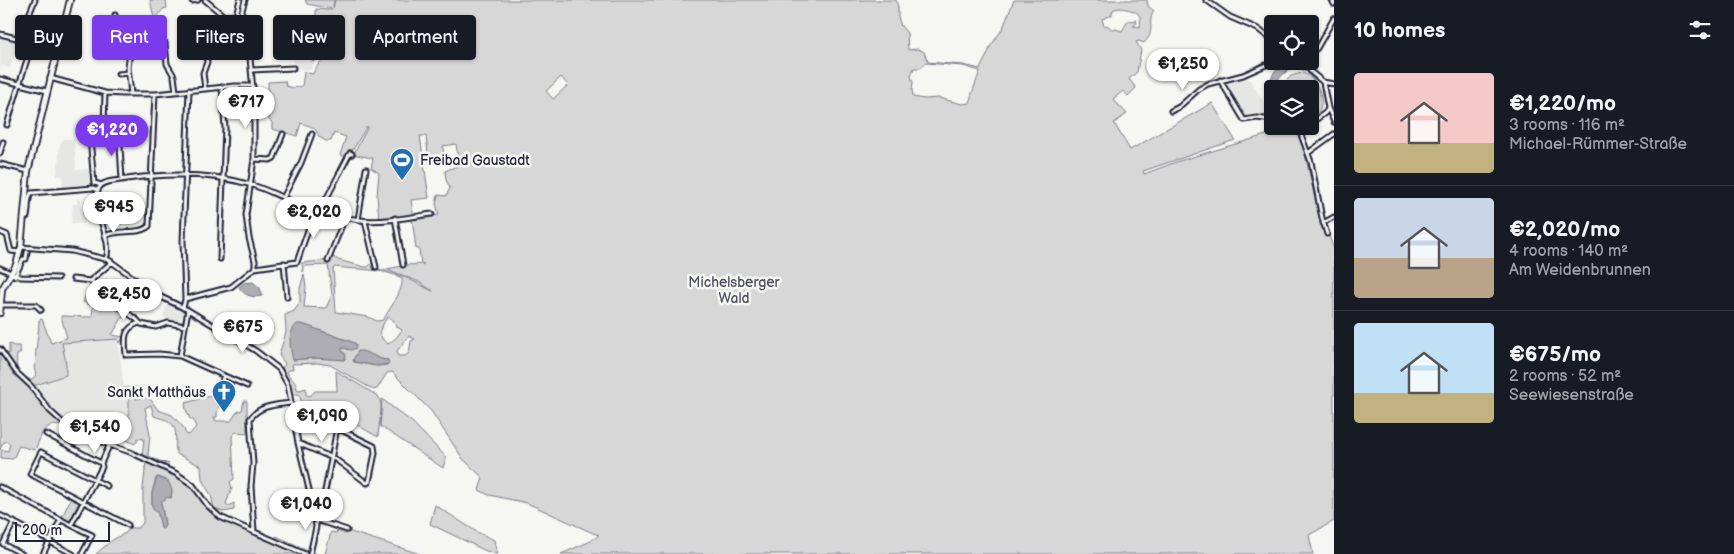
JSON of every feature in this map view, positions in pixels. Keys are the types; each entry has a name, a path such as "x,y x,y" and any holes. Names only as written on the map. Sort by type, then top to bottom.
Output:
{"street":[{"path":"29,15 35,0"},
{"path":"66,15 70,0"},
{"path":"192,1 198,0"},
{"path":"205,0 223,15"},
{"path":"237,15 240,0"},
{"path":"241,15 245,0"},
{"path":"1206,0 1230,17 1258,29 1264,34"},
{"path":"1332,0 1334,4"},
{"path":"1319,44 1334,18"},
{"path":"0,34 15,38"},
{"path":"7,125 27,60"},
{"path":"13,274 20,250 28,171 54,60"},
{"path":"129,60 128,73 131,94"},
{"path":"167,60 174,75 176,92"},
{"path":"205,89 203,73 207,60"},
{"path":"250,60 255,120 254,159 247,207 247,223 249,238 256,260 255,268"},
{"path":"1171,111 1179,107 1204,86 1243,75 1264,66"},
{"path":"252,70 293,68"},
{"path":"1310,70 1323,82 1334,84"},
{"path":"118,74 128,73"},
{"path":"50,77 106,93 155,94 222,87 253,86"},
{"path":"0,79 47,90"},
{"path":"1220,80 1244,120 1264,119"},
{"path":"1323,82 1328,108 1334,122"},
{"path":"220,258 225,128 222,87"},
{"path":"183,308 185,300 182,260 189,90"},
{"path":"106,93 104,126 106,128 117,127 119,129 122,180"},
{"path":"105,236 113,233 144,230 149,226 155,94"},
{"path":"1319,117 1328,108"},
{"path":"254,159 270,160 274,158 283,134"},
{"path":"283,198 301,163 312,134"},
{"path":"1308,152 1334,134"},
{"path":"1301,135 1308,152 1323,223 1328,234"},
{"path":"90,138 98,211 108,252 106,259"},
{"path":"0,152 3,142"},
{"path":"320,211 350,153 352,154"},
{"path":"0,164 28,171"},
{"path":"358,220 366,169"},
{"path":"24,218 28,214 29,196 32,193 96,189 102,185 122,180 152,176 186,175 223,179 251,185 315,210 358,220 365,221 432,214"},
{"path":"94,183 102,185"},
{"path":"185,300 231,287 255,268 297,262 315,210"},
{"path":"328,261 345,217"},
{"path":"1323,223 1334,217"},
{"path":"395,218 403,265"},
{"path":"365,221 376,268"},
{"path":"0,232 7,236 11,251 72,251 106,259 158,295 188,310 261,355 280,370 288,386 298,443 316,520 316,532 310,554"},
{"path":"0,314 2,290 22,259 26,259 28,252"},
{"path":"73,279 90,281 112,262"},
{"path":"284,264 286,297"},
{"path":"0,268 13,274 58,278"},
{"path":"92,278 94,288 138,320 139,323 157,328 168,323 185,326"},
{"path":"0,301 36,305 41,310"},
{"path":"180,356 188,310"},
{"path":"139,323 128,329 125,336 126,355 158,354 180,356 246,386"},
{"path":"0,349 16,372 31,386 50,411 64,425 78,434 110,444 181,476 193,484 208,506 220,517 305,554"},
{"path":"221,401 223,376"},
{"path":"254,531 250,419 265,407 291,403"},
{"path":"293,413 319,420 375,447 370,479 367,483 332,457 298,443"},
{"path":"316,520 321,512 338,428"},
{"path":"46,434 101,463"},
{"path":"72,525 102,467 101,463 110,444"},
{"path":"107,486 41,452 30,474 128,526"},
{"path":"0,487 92,535 82,554"},
{"path":"0,515 73,554"},
{"path":"43,554 61,519"},
{"path":"316,520 347,530"},
{"path":"14,522 3,544 22,554"}],"shaded area":[{"path":"0,38 15,41 15,54 10,68 2,66 0,69"},
{"path":"293,60 312,60 314,64 310,70 295,67"},
{"path":"1277,70 1287,71 1277,80 1271,80 1274,72"},
{"path":"1247,76 1264,102 1264,119 1246,118 1223,85 1226,81"},
{"path":"63,139 74,139 76,170 92,169 93,184 62,188 63,176 57,176 60,145"},
{"path":"77,199 81,200 81,211 85,212 85,224 71,223 73,204 77,204"},
{"path":"253,282 260,288 262,296 249,296 239,287 244,283"},
{"path":"167,305 183,312 184,318 181,317 180,320 183,321 183,325 165,322 166,318 163,317"},
{"path":"297,324 302,324 352,342 356,344 356,348 351,350 342,348 346,356 344,360 314,358 293,360 290,346 291,336"},
{"path":"118,339 124,388 129,393 129,426 93,430 58,417 33,387 66,375 62,343"},
{"path":"358,351 388,360 389,364 377,366 354,362 353,360"},
{"path":"157,477 168,481 172,490 171,498 167,497 161,502 165,525 163,529 161,528 158,514 152,506 152,493"}],"green space":[{"path":"150,0 166,0 167,8 163,9 158,15 153,15"},
{"name":"Michelsberger Wald","path":"305,0 334,0 333,8 335,0 896,0 901,26 907,33 908,50 918,49 924,52 928,62 963,65 980,69 990,47 1003,28 1014,0 1147,0 1148,6 1154,11 1148,38 1144,43 1136,42 1141,50 1137,72 1129,79 1136,88 1128,96 1123,91 1113,99 1127,114 1114,123 1130,150 1212,103 1235,140 1143,171 1144,174 1179,161 1266,135 1299,135 1302,141 1321,225 1329,236 1334,249 1334,521 1309,535 1313,554 561,554 591,541 599,535 527,503 489,495 479,490 483,478 463,459 431,411 392,372 387,373 377,389 374,390 330,365 318,363 292,364 293,369 287,371 297,389 306,388 306,395 310,396 315,391 337,391 336,371 378,396 381,410 378,437 312,401 302,403 299,394 292,394 281,370 285,364 279,355 286,332 285,315 294,311 300,303 300,288 304,274 306,287 304,307 326,308 332,295 328,265 305,266 303,272 302,263 329,260 332,256 338,260 365,267 368,267 373,262 375,269 398,274 433,291 419,282 387,269 424,264 421,264 419,249 416,249 412,218 439,215 436,204 438,195 446,196 450,188 446,180 445,171 459,165 456,144 443,146 444,161 429,163 426,136 420,136 429,198 411,200 413,213 411,216 379,219 377,196 379,173 371,168 373,158 354,153 367,126 352,151 349,151 347,157 340,155 346,137 334,133 331,141 326,141 319,137 315,129 301,123 297,136 272,129 272,122 269,120 268,82 285,81 286,86 294,88 302,86 304,72 313,74 322,60 345,60 345,15 316,15 316,9 332,9 307,4","holes":["1120,8 1134,11 1140,17 1140,27 1133,26 1137,23 1136,20 1128,21 1122,31 1113,30 1107,25 1104,26 1102,19 1112,15 1114,9","926,63 963,66 980,71 970,103 962,104 939,98 924,99 913,97 911,76 914,68 920,68","561,77 568,85 553,99 546,91","335,267 386,272 402,278 401,288 383,320 377,321 368,317 336,312 333,269","388,317 393,320 397,327 402,330 388,344 383,340 379,332","302,324 356,344 349,350 341,348 346,354 345,359 314,358 293,360 290,337","409,336 415,339 411,341 409,353 405,356 398,356 397,351","362,351 379,359 388,360 387,365 377,366 354,362 353,360"]},
{"path":"1302,73 1313,80 1287,80 1291,76"},
{"path":"1319,90 1321,98 1319,111"},
{"path":"90,285 93,291 125,313 112,335 123,337 123,339 119,343 118,339 62,343 66,375 33,386 36,399 40,400 42,398 58,417 88,429 129,426 129,393 124,388 136,387 142,390 136,392 134,396 136,399 145,397 151,400 158,410 172,415 183,427 186,434 189,435 196,427 193,420 190,419 185,403 200,399 203,392 206,397 220,396 221,402 226,405 221,408 221,406 218,406 217,417 214,417 216,421 231,421 237,412 242,410 244,401 247,401 247,433 236,432 232,436 234,479 230,482 232,488 226,504 229,506 234,503 234,510 223,512 214,508 211,495 202,480 201,466 177,454 176,433 173,425 154,416 151,405 145,408 150,435 148,455 169,464 142,457 144,439 137,438 137,442 134,444 127,440 108,441 69,427 66,429 63,426 51,425 43,431 35,450 19,446 13,459 1,458 2,450 8,451 10,444 6,441 2,444 0,450 0,352 9,353 9,344 19,346 21,353 17,355 18,370 22,375 31,380 36,375 34,367 39,320 42,319 51,343 67,338 61,316 92,317 93,306 83,302"},
{"path":"225,378 234,382 231,406 223,402"},
{"path":"382,399 413,423 445,456 443,468 380,426"},
{"path":"146,462 171,472 184,480 218,518 238,528 276,542 276,536 317,554 96,554 111,541 127,532 129,528 138,528 143,523 143,488","holes":["156,478 162,479 170,485 172,491 171,498 167,497 161,502 165,525 162,529 158,514 152,506 152,493"]},
{"path":"71,498 79,502 70,521 62,517"},
{"path":"435,505 477,532 494,540 497,554 486,551 430,524"},
{"path":"337,531 346,534 348,531 420,554 325,554 331,532 336,533"}],"waterway":[{"path":"1303,70 1314,80"}],"place":[{"name":"Freibad Gaustadt","path":"402,181"},
{"name":"Sankt Matthäus","path":"224,413"}]}
